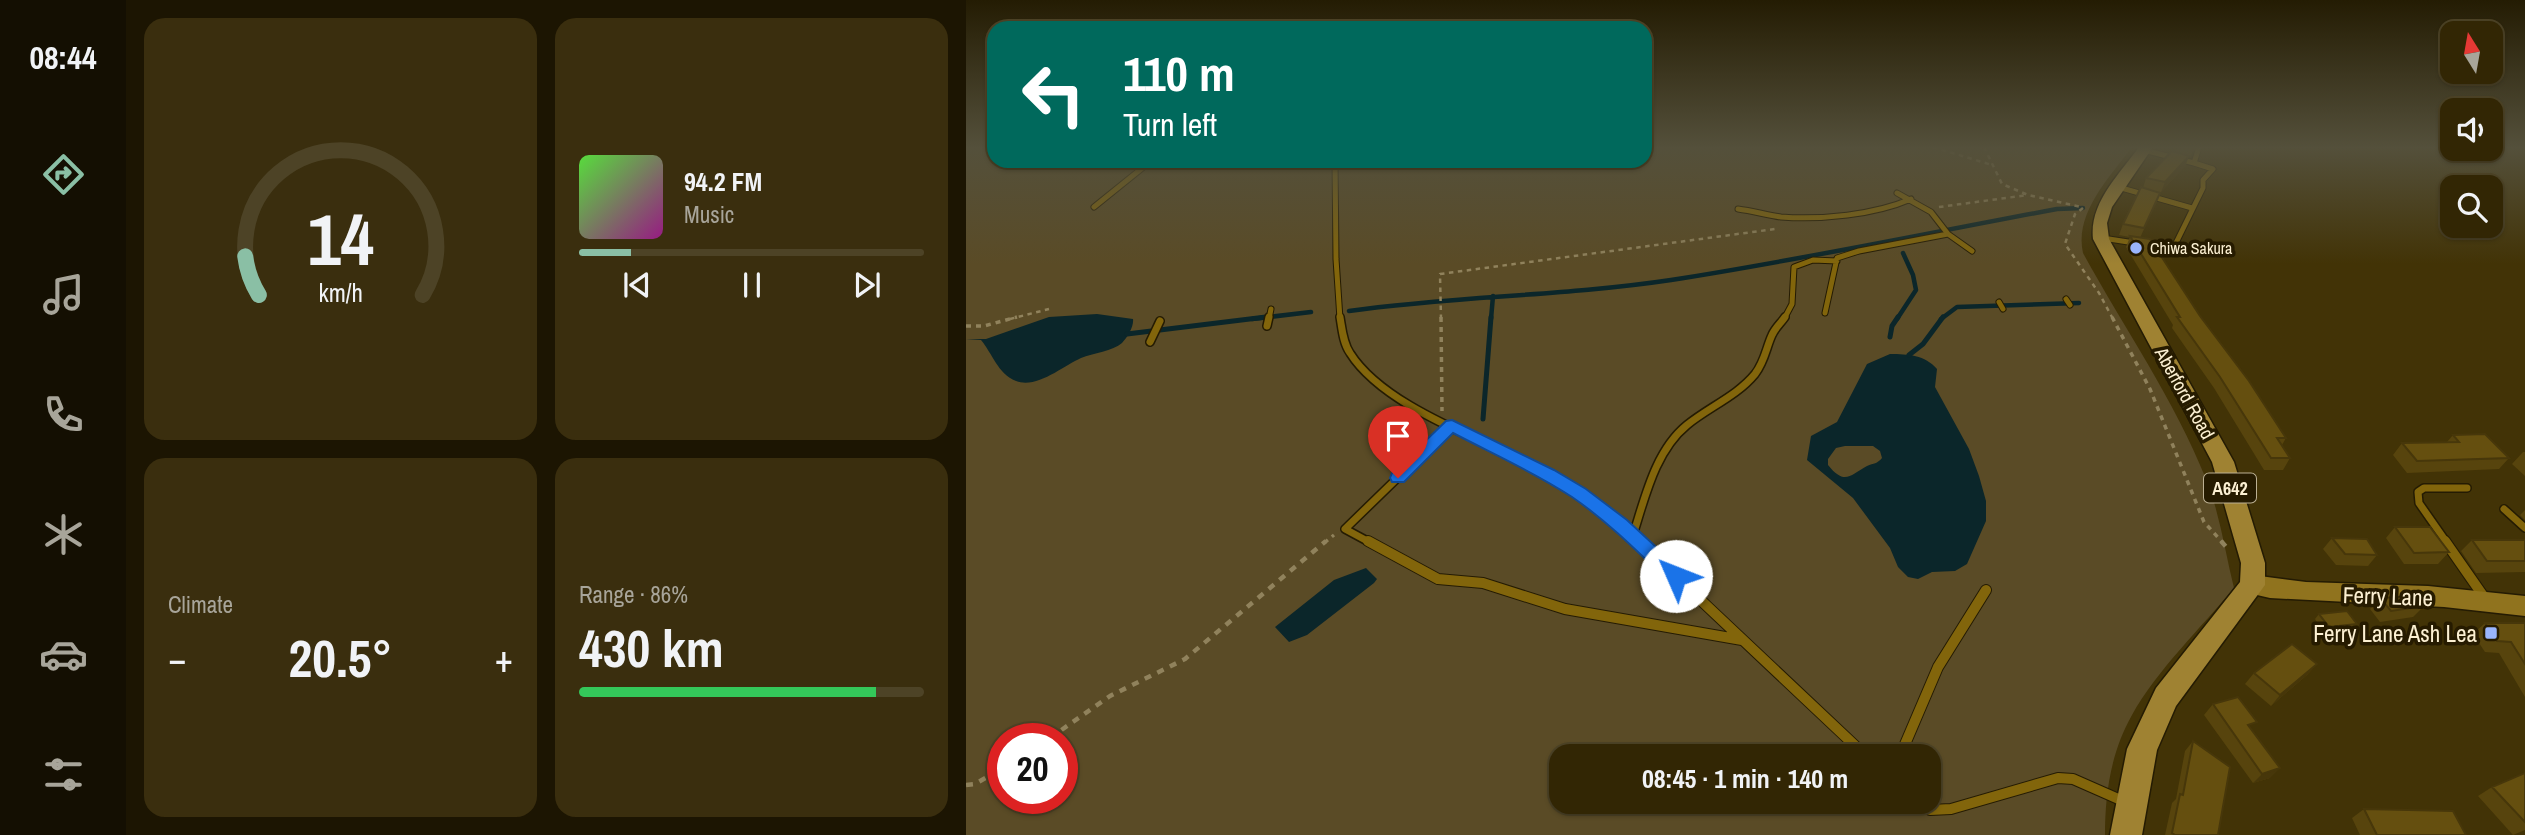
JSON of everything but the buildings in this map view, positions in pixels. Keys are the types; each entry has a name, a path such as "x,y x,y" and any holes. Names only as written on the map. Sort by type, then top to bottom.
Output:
{"main road":[{"name":"Aberford Road","path":"2118,187 2104,208 2099,223 2101,239 2223,462 2253,574"},
{"path":"2126,835 2142,749 2166,698 2253,574"}],"street":[{"name":"Ferry Lane","path":"2253,574 2292,593 2400,595 2487,600 2525,606"}],"lane":[{"path":"1094,207 1120,186"},
{"path":"1336,186 1342,337 1348,351 1364,373 1442,420 1569,487 1633,535 1853,744"},
{"path":"2109,239 2173,248 2203,186"},
{"path":"2118,187 2192,208"},
{"path":"1897,193 1927,209 1936,216 1948,234 1972,251"},
{"path":"1738,209 1775,216 1801,216 1864,210 1911,200"},
{"path":"1825,313 1837,258 1845,254 1948,234"},
{"path":"1633,535 1664,452 1675,436 1720,404 1764,362 1773,334 1785,320 1792,304 1794,286 1791,273 1794,267 1813,260 1837,261"},
{"path":"1999,302 2003,310"},
{"path":"1268,324 1271,311"},
{"path":"1151,341 1158,323"},
{"path":"1452,425 1345,529 1438,579 1483,583 1565,609 1742,640"},
{"path":"2467,488 2424,488 2418,492 2419,503 2487,600"},
{"path":"2504,509 2525,528"},
{"path":"1905,744 1938,667 1986,590"},
{"path":"1941,809 1951,809 2058,778 2073,779 2130,805"}],"path":[{"path":"2007,186 2028,195 2083,208 2075,214 2065,244 2099,293 2150,389 2204,522 2253,574"},
{"path":"1927,209 2028,195"},
{"path":"1442,420 1440,274 1778,229"},
{"path":"966,327 984,326 1049,309"},
{"path":"1071,723 1110,696 1185,659 1343,527"},
{"path":"966,785 975,784 987,777"}],"shaded area":[{"path":"966,186 2102,186 2084,224 2083,253 2164,392 2193,449 2215,506 2234,588 2142,698 2119,743 2106,804 2105,835 966,835"}],"water":[{"path":"1097,314 1133,319 1133,325 1122,343 1081,358 1050,376 1032,382 1024,383 1010,378 981,340 966,339 986,339 1049,317"},
{"path":"1890,354 1903,354 1922,358 1937,369 1935,387 1969,449 1986,501 1986,521 1967,564 1955,571 1932,572 1918,579 1908,577 1898,567 1890,548 1853,498 1807,460 1811,436 1837,422 1867,364","holes":["1873,446 1880,451 1882,458 1848,477 1839,475 1828,465 1828,459 1836,448"]},
{"path":"1366,568 1377,579 1374,583 1307,635 1289,642 1275,627 1334,580"}],"waterway":[{"path":"1493,297 1671,280 2057,209 2083,208"},
{"path":"1897,319 1916,290 1913,275 1903,253"},
{"path":"1349,311 1493,297"},
{"path":"1491,319 1493,297"},
{"path":"1942,318 1957,307 2079,303"},
{"path":"1252,319 1311,312"},
{"path":"1127,334 1266,317"},
{"path":"1483,419 1491,317"},
{"path":"1890,337 1892,326 1898,317"},
{"path":"1909,355 1923,344 1942,318"}],"place":[{"name":"Chiwa Sakura","path":"2136,248"},
{"name":"Ferry Lane Ash Lea","path":"2491,633"}],"route":[{"path":"1398,478 1452,425 1548,474 1580,494 1621,525 1676,576"}]}
